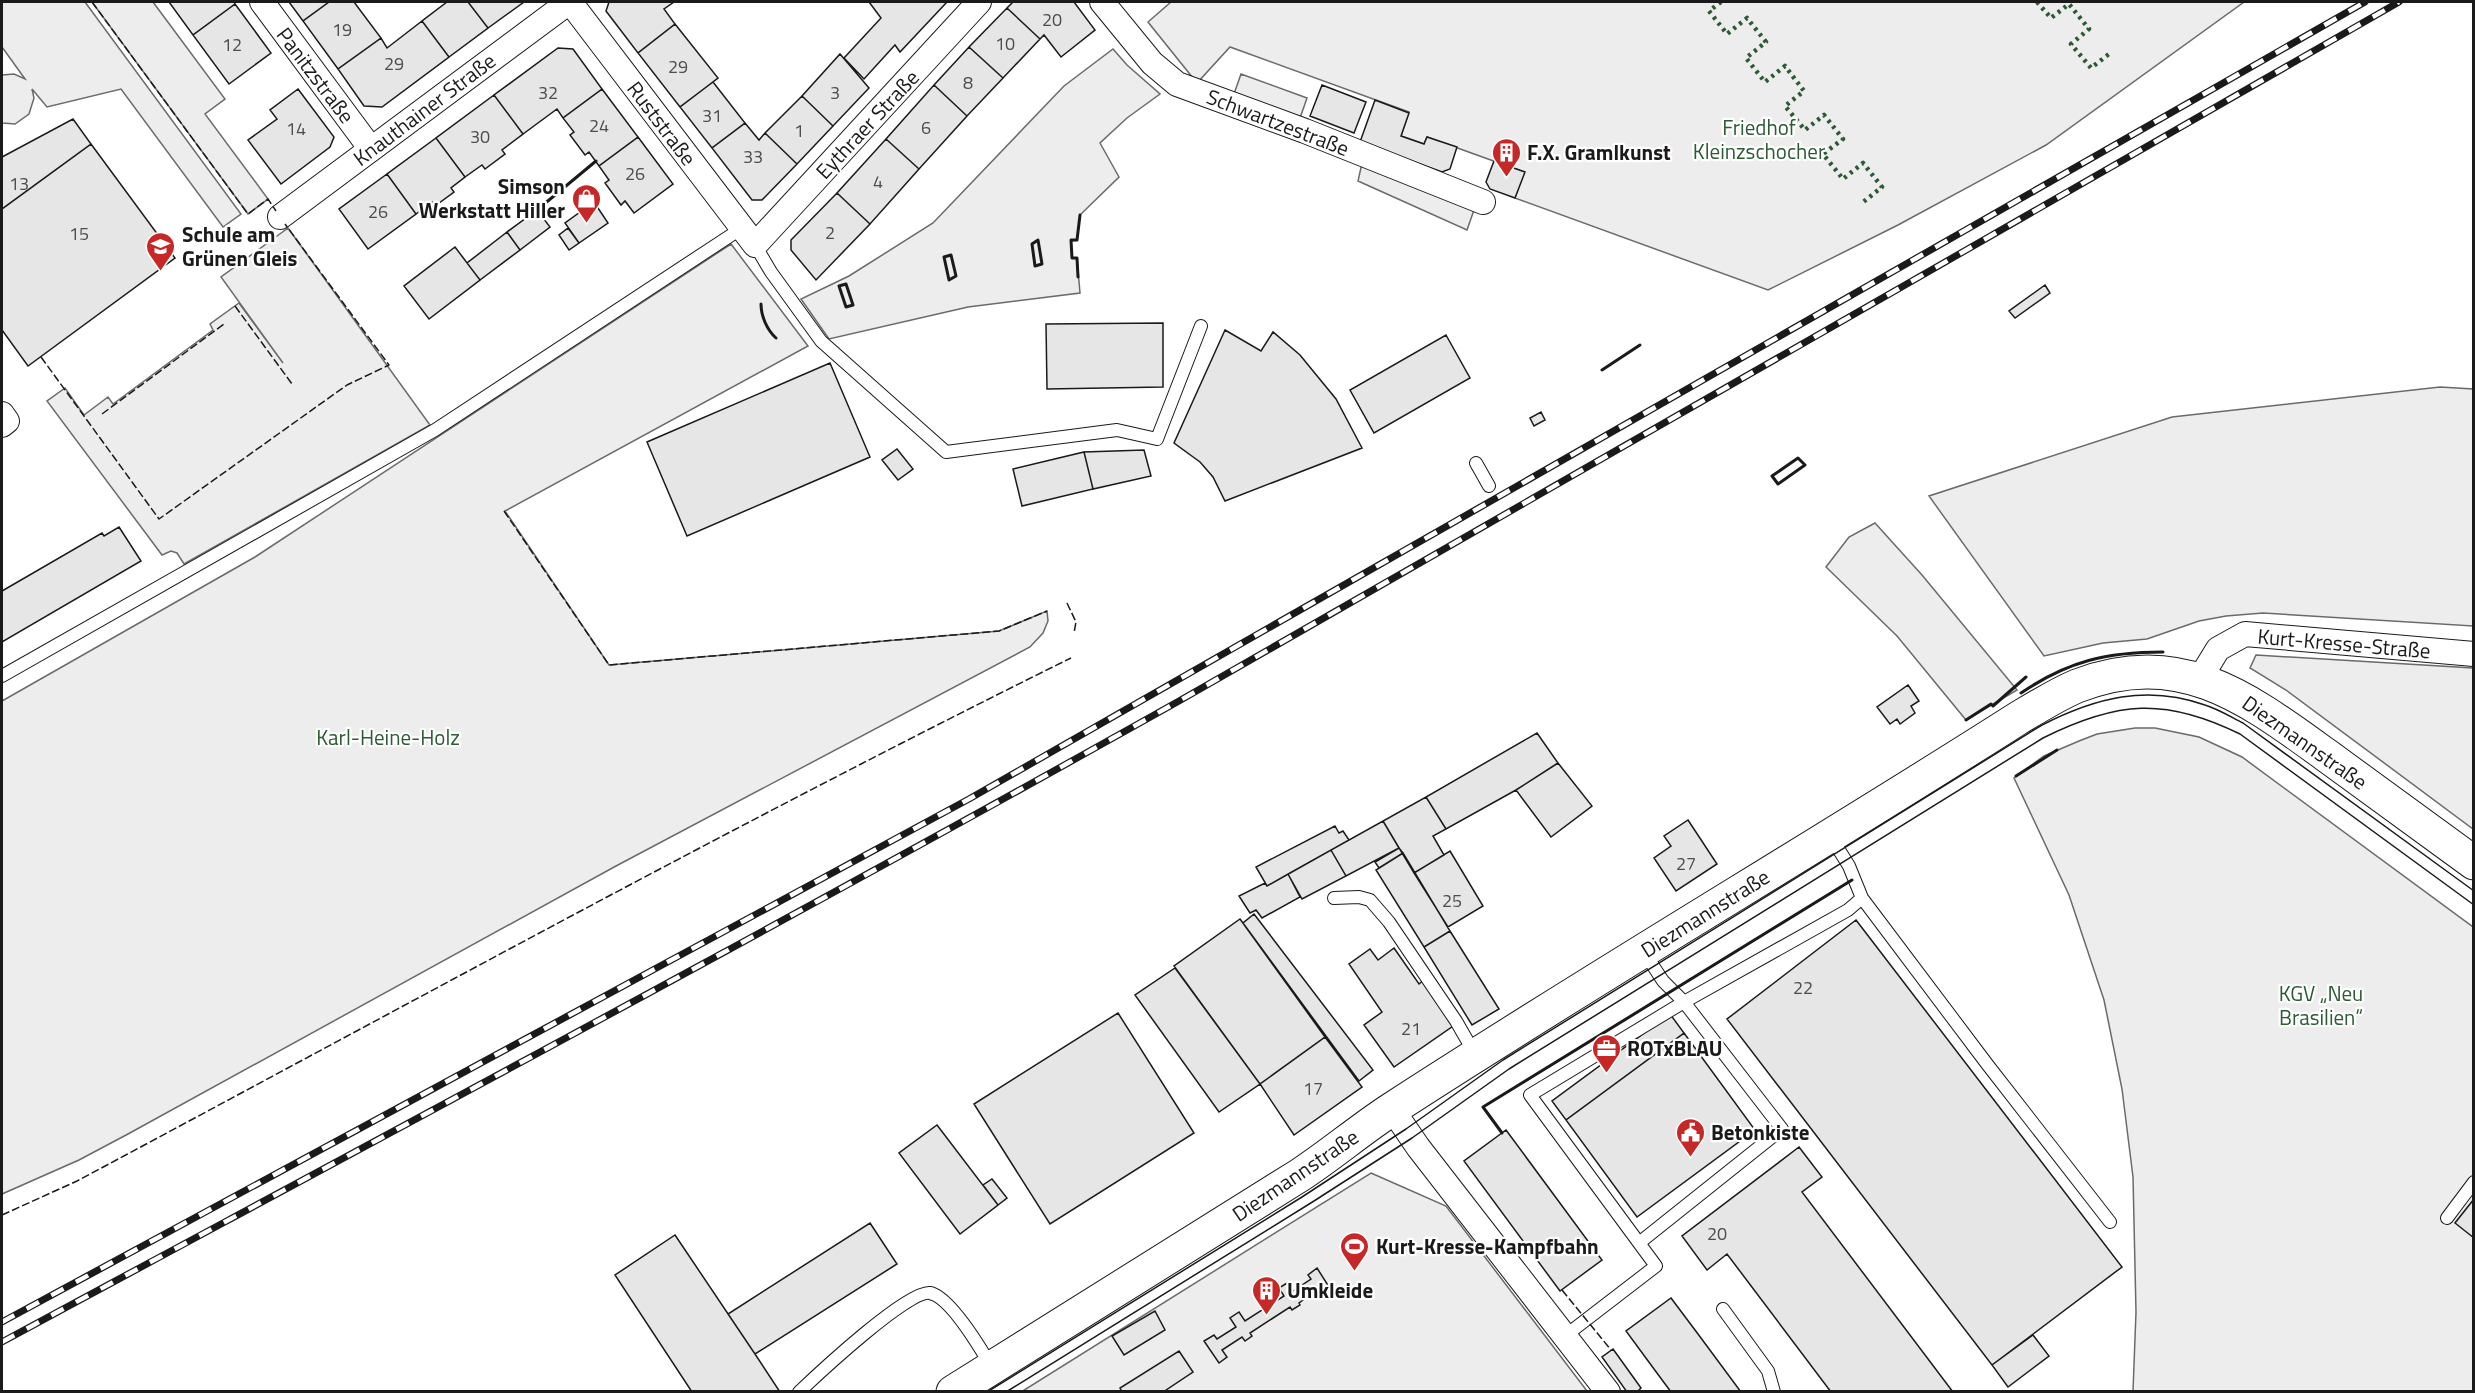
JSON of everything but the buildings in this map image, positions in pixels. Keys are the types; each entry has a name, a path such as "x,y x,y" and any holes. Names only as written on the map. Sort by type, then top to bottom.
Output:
{"street":[{"name":"Panitzstraße","path":"262,2 371,149"},
{"name":"Knauthainer Straße","path":"280,217 569,2"},
{"name":"Ruststraße","path":"569,2 749,236"},
{"name":"Eythraer Straße","path":"749,236 979,2"},
{"name":"Schwartzestraße","path":"1102,2 1152,63 1177,84 1305,131 1483,202"},
{"name":"Kurt-Kresse-Straße","path":"2199,680 2218,649 2245,634 2474,654"},
{"name":"Diezmannstraße","path":"953,1392 1300,1175 1392,1109 1475,1055 2017,719 2075,687 2114,675 2169,674 2199,680 2235,693 2275,718 2474,862"},
{"path":"1392,1109 1418,1147 1608,1392"}],"lane":[{"path":"2,676 435,430 749,236 771,272 821,341 946,452 1117,430 1157,439 1201,326"},
{"path":"1476,463 1489,486"},
{"path":"1830,836 1850,866 1862,898 1986,1064 2110,1222"},
{"path":"1334,898 1359,897 1370,900 1389,922 1456,1021 1475,1055"},
{"path":"1565,1336 1656,1266 1530,1095 1684,1002 1848,910 1862,898"},
{"path":"1639,1243 1782,1129 1684,1002 1663,981 1643,951"},
{"path":"2447,1218 2474,1182"},
{"path":"799,1392 883,1318 922,1293 931,1293 939,1297 973,1335 992,1368"},
{"path":"1723,1309 1768,1371 1774,1392"}],"shaded area":[{"path":"2,2 85,2 241,214 223,227 121,89 47,107 32,89 34,98 29,114 15,124 2,123 2,75 14,74 25,79 2,47"},
{"path":"92,2 153,2 225,99 205,114 268,199 248,214"},
{"name":"Friedhof Kleinzschocher","path":"1171,2 2244,2 2046,145 1898,225 1768,290 1515,198 1524,172 1427,137 1424,144 1401,136 1409,112 1230,47 1197,83 1148,22"},
{"path":"1113,49 1127,65 1160,94 1127,118 1100,143 1119,177 1080,215 1077,240 1071,241 1072,258 1077,258 1080,293 968,307 829,339 801,299 849,276 933,223 1064,86"},
{"path":"1241,74 1307,98 1300,118 1234,94"},
{"path":"1362,163 1474,210 1467,230 1358,181"},
{"path":"288,228 430,425 184,564 177,553 171,551 162,555 47,401 65,388 84,415 108,397 113,404 213,330 210,324 239,303 283,363 221,277"},
{"name":"Karl-Heine-Holz","path":"731,244 808,346 505,511 609,665 999,631 1047,611 1048,621 1043,633 1030,647 616,866 128,1134 79,1160 2,1194 2,701 255,557"},
{"path":"2440,387 2473,389 2473,626 2263,613 2199,621 2147,639 2103,643 2044,656 1929,496 2172,417"},
{"path":"1875,523 1922,575 2017,690 1966,720 1897,636 1826,567 1849,537"},
{"path":"2256,655 2473,668 2473,829 2286,690 2250,668"},
{"name":"KGV „Neu Brasilien“","path":"2135,728 2155,728 2199,737 2242,757 2473,927 2473,1391 2133,1391 2136,1312 2133,1177 2122,1089 2104,1000 2069,895 2014,778 2044,756 2079,741 2097,734"},
{"name":"Kurt-Kresse-Kampfbahn","path":"1371,1173 1446,1206 1587,1391 1021,1392"}],"tram line":[{"path":"987,1392 1302,1197 1406,1129 1503,1060 2042,725 2102,701 2142,695 2163,695 2184,699 2220,711 2243,723 2474,891"},
{"path":"1006,1392 1314,1201 1412,1138 1509,1069 2043,738 2094,717 2141,708 2164,709 2213,722 2240,734 2474,905"}],"railway":[{"path":"2,1322 969,799 2365,2"},
{"path":"2,1342 1033,783 2399,2"}],"hedge":[{"path":"1721,2 1709,11 1727,34 1747,18 1766,42 1746,58 1765,82 1785,66 1804,91 1785,106 1805,130 1824,115 1843,139 1823,154 1843,179 1863,163 1882,187 1862,203"},
{"path":"2037,2 2051,18 2069,4 2089,29 2071,44 2091,68 2109,54"}],"fence":[{"path":"92,2 248,214 268,199 276,211"},
{"path":"41,357 159,519 347,385 389,365 285,224"},
{"path":"235,306 292,384"},
{"path":"102,414 224,324"},
{"path":"504,511 609,665 999,631 1047,611"},
{"path":"1067,603 1076,622 1074,633"},
{"path":"2,1215 77,1181 696,850 1071,658"},
{"path":"1562,1290 1611,1350"}],"wall":[{"path":"537,210 596,161"},
{"path":"1078,277 1077,258 1072,258 1071,240 1077,240 1080,215"},
{"path":"1038,240 1042,264 1035,266 1032,244 1038,240"},
{"path":"951,255 956,276 949,280 944,257 951,255"},
{"path":"846,284 853,305 846,307 839,286 846,284"},
{"path":"761,304 765,322 776,338"},
{"path":"1602,370 1640,345"},
{"path":"1798,458 1805,465 1778,484 1772,476 1798,458"},
{"path":"2021,693 2055,673 2089,660 2124,654 2163,652"},
{"path":"1966,720 1991,704 1993,706 2026,677"},
{"path":"2016,776 2057,750"},
{"path":"1502,1133 1483,1107 1852,880"}],"place":[{"name":"F.X. Gramlkunst","path":"1506,178"},
{"name":"Simson Werkstatt Hiller","path":"586,224"},
{"name":"Schule am Grünen Gleis","path":"161,272"},
{"name":"ROTxBLAU","path":"1606,1074"},
{"name":"Betonkiste","path":"1690,1158"},
{"name":"Kurt-Kresse-Kampfbahn","path":"1355,1272"},
{"name":"Umkleide","path":"1266,1316"}]}
